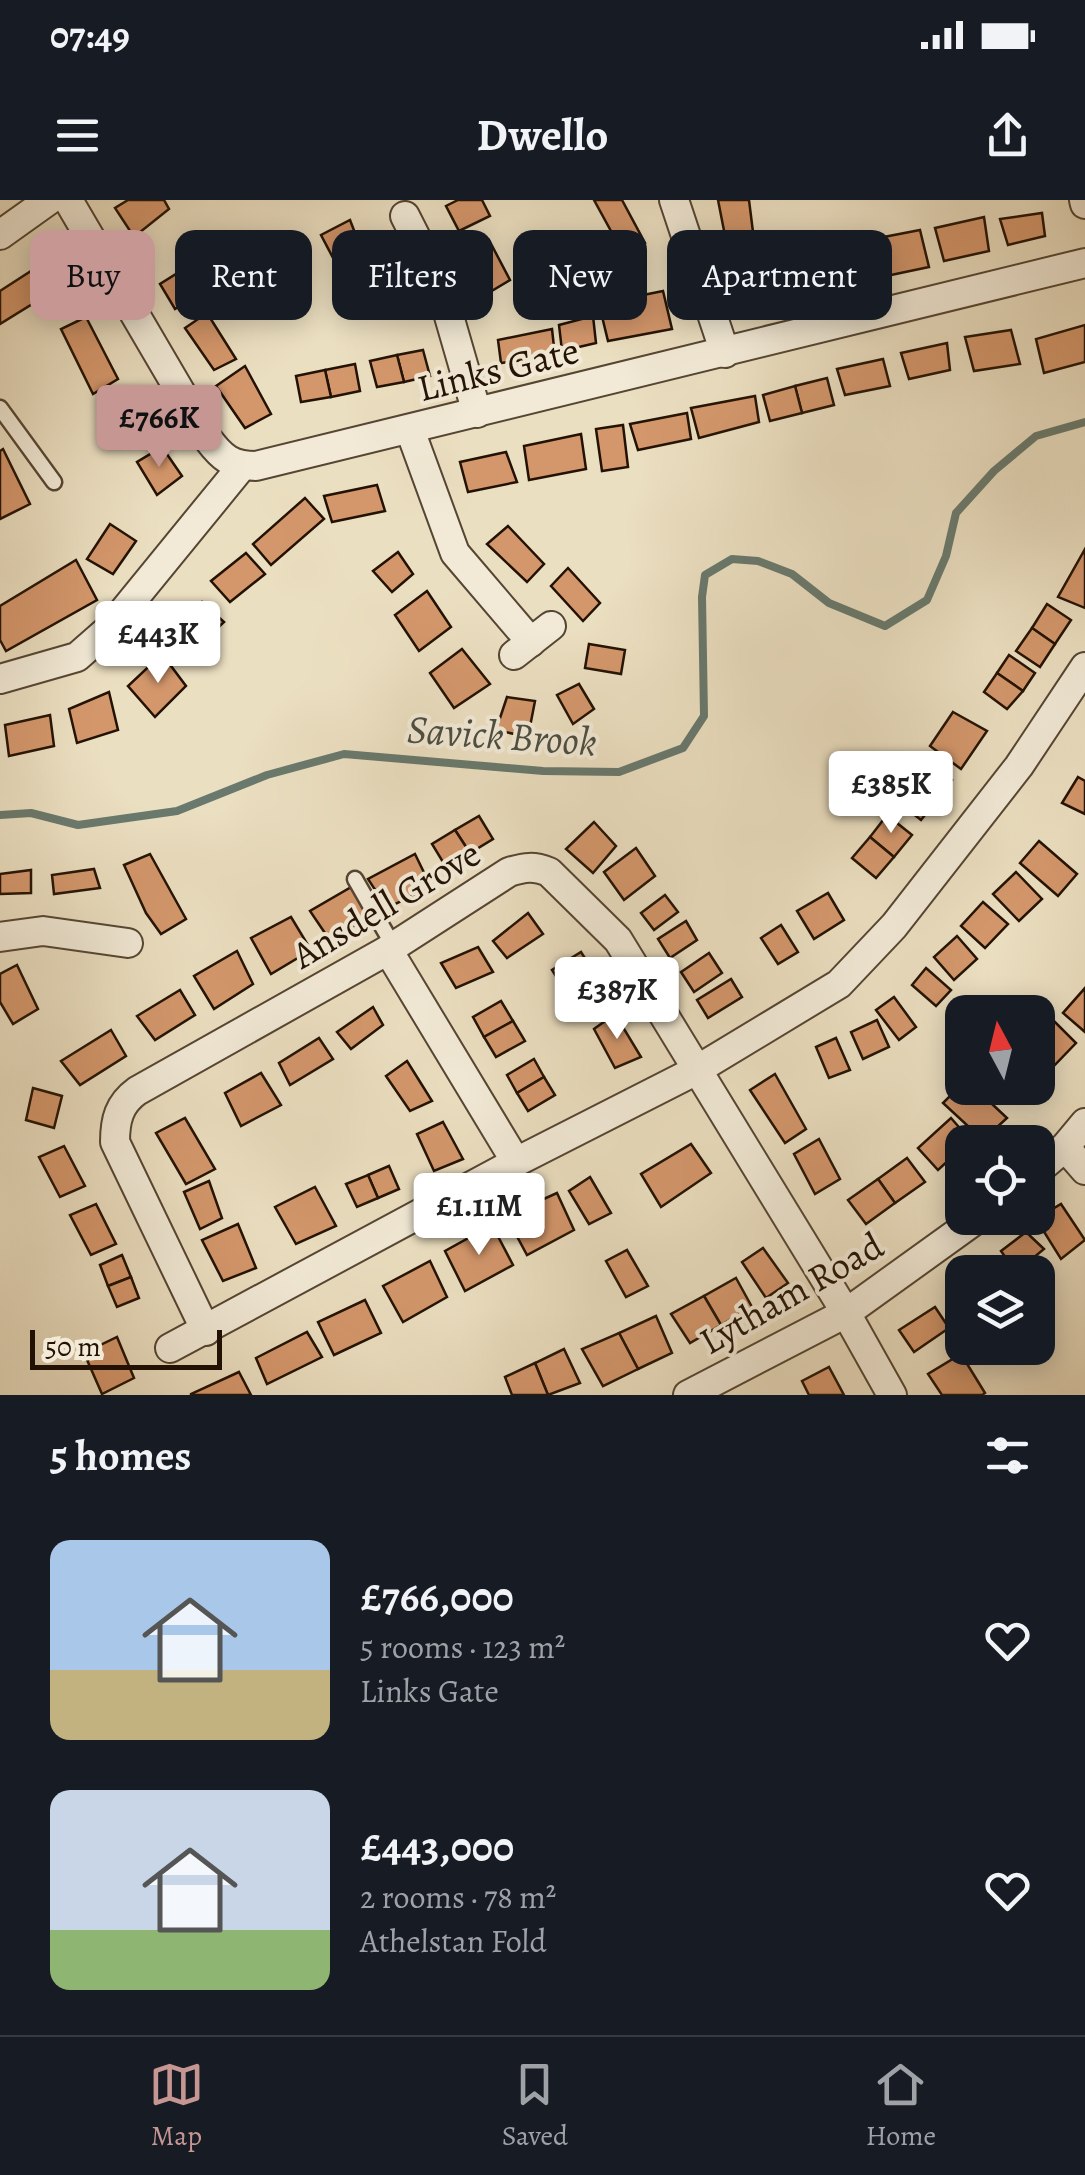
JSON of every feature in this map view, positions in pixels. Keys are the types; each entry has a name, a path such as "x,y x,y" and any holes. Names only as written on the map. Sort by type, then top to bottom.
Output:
{"street":[{"path":"0,235 49,200"},
{"path":"0,679 77,657 109,630 242,466 222,458 208,439 68,200"},
{"path":"674,200 725,353"},
{"path":"405,216 440,286 477,412"},
{"name":"Links Gate","path":"242,466 410,430 1085,263"},
{"path":"410,430 454,553 532,641"},
{"path":"170,1348 516,1162 695,1071 838,984 894,926 974,824 1019,766 1085,667"},
{"name":"Ansdell Grove","path":"206,1331 115,1142 115,1123 121,1107 137,1091 391,949 509,872 525,866 549,872 618,940 892,1395"},
{"path":"0,937 42,931 128,943"},
{"path":"391,949 516,1162"},
{"path":"1055,1156 1085,1122"},
{"path":"1065,1148 1085,1170"},
{"name":"Lytham Road","path":"688,1395 846,1313 954,1235"}],"lane":[{"path":"0,408 54,482"},
{"path":"355,879 391,949"}],"building":[{"path":"128,200 164,200 169,209 143,230 129,230 115,208"},
{"path":"458,200 482,200 490,216 458,230 446,206"},
{"path":"594,200 622,200 638,230 610,230"},
{"path":"718,200 749,200 753,230 724,230"},
{"path":"1042,213 1045,236 1008,245 1000,219"},
{"path":"984,217 989,251 944,261 935,228"},
{"path":"350,220 354,230 332,230 332,256 321,235"},
{"path":"920,230 929,267 892,275 892,235"},
{"path":"493,248 510,280 493,290"},
{"path":"30,272 30,305 0,324 0,291"},
{"path":"175,275 175,309 160,284"},
{"path":"663,291 672,329 608,341 603,320 647,320 647,294"},
{"path":"88,320 118,379 93,394 61,329"},
{"path":"197,320 211,320 236,359 214,370 185,328"},
{"path":"593,320 596,343 562,351 559,325"},
{"path":"1085,325 1085,362 1044,373 1036,339"},
{"path":"552,329 555,356 501,363 498,340"},
{"path":"1011,330 1020,364 974,371 965,337"},
{"path":"947,343 950,370 909,379 901,353"},
{"path":"423,350 430,376 404,382 397,355"},
{"path":"397,355 404,382 377,387 370,361"},
{"path":"883,359 890,386 845,395 837,369"},
{"path":"355,364 360,391 331,397 325,370"},
{"path":"245,366 271,414 245,428 216,386"},
{"path":"325,370 331,397 301,402 296,376"},
{"path":"827,378 834,405 802,413 795,386"},
{"path":"795,386 802,413 770,421 763,395"},
{"path":"131,389 148,430 122,441 106,404"},
{"path":"755,396 759,422 699,438 691,408"},
{"path":"687,413 691,439 638,450 630,424"},
{"path":"623,425 628,467 602,471 596,429"},
{"path":"581,434 586,469 529,480 524,446"},
{"path":"162,447 182,476 157,495 137,462"},
{"path":"3,449 30,504 0,519 0,451"},
{"path":"506,452 517,482 468,492 460,462"},
{"path":"377,485 385,511 332,522 324,496"},
{"path":"305,498 324,519 271,565 253,544"},
{"path":"110,524 136,541 113,574 87,559"},
{"path":"508,526 544,564 527,582 487,544"},
{"path":"1085,549 1085,608 1058,597"},
{"path":"398,552 413,574 392,592 373,571"},
{"path":"246,553 265,574 230,602 211,581"},
{"path":"76,560 97,600 6,651 0,640 0,606"},
{"path":"568,568 600,603 583,621 551,586"},
{"path":"427,591 451,627 419,651 395,615"},
{"path":"202,602 224,622 190,654 171,633"},
{"path":"1047,604 1071,620 1055,644 1032,628"},
{"path":"1032,628 1055,644 1040,667 1016,651"},
{"path":"589,644 625,650 621,674 585,668"},
{"path":"462,649 490,684 454,708 430,673"},
{"path":"162,654 186,686 155,717 128,686"},
{"path":"1009,655 1035,673 1023,691 997,673"},
{"path":"997,673 1023,691 1007,709 984,692"},
{"path":"579,684 594,709 573,724 557,695"},
{"path":"109,692 118,730 77,743 69,709"},
{"path":"507,697 535,701 528,737 496,730"},
{"path":"953,712 987,731 961,769 930,746"},
{"path":"50,715 54,746 9,756 5,725"},
{"path":"929,761 952,780 937,800 913,781"},
{"path":"1078,777 1085,781 1085,814 1062,803"},
{"path":"913,781 937,800 921,820 897,801"},
{"path":"887,815 912,835 894,857 870,837"},
{"path":"479,816 493,839 470,853 455,830"},
{"path":"594,822 616,846 593,873 566,849"},
{"path":"455,830 470,853 446,867 432,844"},
{"path":"870,837 894,857 876,878 852,858"},
{"path":"1039,841 1077,874 1058,896 1020,863"},
{"path":"636,848 655,876 624,900 604,872"},
{"path":"150,854 186,919 161,934 146,913 124,865"},
{"path":"415,854 431,887 387,908 368,879"},
{"path":"94,869 100,888 54,894 52,875"},
{"path":"31,870 31,893 0,894 0,874"},
{"path":"1016,872 1042,899 1019,921 993,894"},
{"path":"353,886 369,918 329,939 310,911"},
{"path":"828,893 844,920 814,939 797,911"},
{"path":"665,895 678,912 654,930 641,913"},
{"path":"983,902 1008,924 985,948 961,926"},
{"path":"528,913 543,934 507,958 493,941"},
{"path":"291,917 311,950 271,974 251,938"},
{"path":"686,921 697,940 670,958 658,939"},
{"path":"781,925 798,952 778,964 761,938"},
{"path":"957,936 977,959 954,980 934,957"},
{"path":"478,947 493,972 456,988 441,963"},
{"path":"237,951 253,984 214,1009 194,976"},
{"path":"581,952 593,971 564,989 552,970"},
{"path":"709,953 722,973 694,992 681,972"},
{"path":"17,965 38,1009 13,1024 0,1002 0,974"},
{"path":"926,968 951,990 936,1006 912,985"},
{"path":"593,971 605,990 576,1008 564,989"},
{"path":"731,979 742,997 708,1018 697,1000"},
{"path":"1085,988 1085,1032 1063,1013"},
{"path":"180,990 195,1015 155,1040 137,1016"},
{"path":"894,997 916,1027 899,1040 876,1010"},
{"path":"501,1001 513,1021 484,1037 473,1017"},
{"path":"373,1007 383,1025 351,1049 337,1032"},
{"path":"615,1014 641,1057 615,1068 594,1029"},
{"path":"877,1020 889,1047 863,1059 851,1032"},
{"path":"513,1021 525,1041 496,1057 484,1037"},
{"path":"1055,1022 1076,1043 1055,1065"},
{"path":"111,1030 126,1056 80,1085 61,1061"},
{"path":"319,1038 333,1059 290,1085 279,1063"},
{"path":"836,1038 850,1070 829,1078 816,1047"},
{"path":"534,1059 544,1077 517,1093 507,1075"},
{"path":"407,1061 432,1101 410,1111 386,1076"},
{"path":"261,1073 281,1105 241,1126 225,1093"},
{"path":"775,1074 806,1129 785,1143 750,1090"},
{"path":"544,1077 555,1095 528,1111 517,1093"},
{"path":"33,1088 62,1096 54,1128 26,1120"},
{"path":"945,1105 993,1105 1007,1118 999,1125 967,1125"},
{"path":"185,1118 215,1169 186,1184 156,1133"},
{"path":"951,1118 957,1125 945,1125 945,1164 938,1170 918,1148"},
{"path":"443,1122 463,1159 434,1171 417,1134"},
{"path":"819,1139 840,1179 815,1194 794,1154"},
{"path":"691,1144 711,1173 661,1207 641,1174"},
{"path":"64,1146 85,1186 60,1197 39,1157"},
{"path":"907,1158 925,1182 895,1203 878,1179"},
{"path":"389,1166 399,1189 378,1198 368,1175"},
{"path":"368,1175 378,1198 357,1207 346,1184"},
{"path":"590,1177 611,1213 589,1224 569,1191"},
{"path":"878,1179 895,1203 866,1224 848,1200"},
{"path":"209,1181 222,1218 200,1229 184,1192"},
{"path":"315,1187 336,1226 296,1244 275,1207"},
{"path":"557,1193 574,1230 527,1255 506,1216"},
{"path":"96,1204 116,1244 91,1255 70,1215"},
{"path":"1061,1204 1085,1240 1061,1259 1046,1235 1055,1235 1055,1208"},
{"path":"238,1224 256,1268 223,1281 202,1240"},
{"path":"492,1225 513,1265 465,1291 445,1251"},
{"path":"1022,1235 1029,1235 1044,1249 1037,1255 1004,1255 1001,1251"},
{"path":"763,1248 788,1283 766,1298 742,1262"},
{"path":"627,1250 648,1286 626,1297 606,1261"},
{"path":"122,1255 131,1277 108,1286 100,1265"},
{"path":"430,1261 447,1297 403,1322 383,1286"},
{"path":"131,1277 139,1298 117,1307 108,1286"},
{"path":"736,1278 752,1307 721,1325 704,1296"},
{"path":"704,1296 721,1325 690,1343 671,1314"},
{"path":"365,1300 381,1333 334,1355 318,1322"},
{"path":"935,1307 945,1322 945,1331 914,1352 899,1330"},
{"path":"656,1316 672,1353 638,1369 619,1333"},
{"path":"307,1332 322,1357 267,1384 256,1358"},
{"path":"619,1333 638,1369 603,1386 582,1349"},
{"path":"117,1337 134,1378 102,1394 84,1353"},
{"path":"564,1349 580,1383 548,1395 535,1363"},
{"path":"535,1363 548,1395 512,1395 505,1377"},
{"path":"945,1364 968,1365 985,1393 942,1395 928,1374"},
{"path":"829,1367 844,1395 809,1395 802,1381"},
{"path":"239,1372 251,1395 191,1395 191,1394"}],"waterway":[{"name":"Savick Brook","path":"0,815 31,813 78,825 177,811 267,775 344,754 543,771 619,772 683,748 704,716 705,575 732,559 758,561 792,574 829,603 885,626 927,600 946,556 956,513 994,471 1036,436 1085,422"}]}
